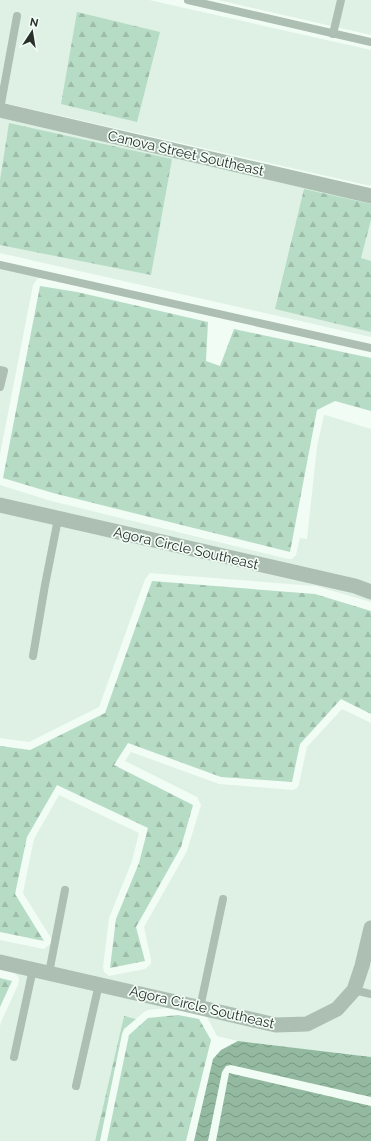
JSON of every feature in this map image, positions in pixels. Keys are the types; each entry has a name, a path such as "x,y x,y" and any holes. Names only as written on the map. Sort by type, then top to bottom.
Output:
{"street":[{"name":"Canova Street Southeast","path":"0,110 371,196"},
{"name":"Agora Circle Southeast","path":"0,505 355,586 371,592"},
{"name":"Agora Circle Southeast","path":"0,962 276,1025 307,1024 337,1009 354,990 362,966 371,928"}],"lane":[{"path":"188,0 220,3 333,34 371,42"},
{"path":"333,34 340,0"},
{"path":"0,110 17,16"},
{"path":"0,265 371,348"},
{"path":"0,370 4,371 0,386"},
{"path":"33,656 58,519"},
{"path":"48,973 65,890"},
{"path":"200,1008 223,899"},
{"path":"14,1057 33,969"},
{"path":"76,1086 99,984"},
{"path":"354,990 371,994"}],"shaded area":[{"path":"0,0 149,0 371,50 371,186 0,102"},
{"path":"218,0 371,0 371,35"},
{"path":"0,116 371,201 371,337 0,253"},
{"path":"0,261 41,278 37,279 33,285 0,454"},
{"path":"324,415 371,429 371,602 316,586 150,573 145,579 99,707 29,742 0,738 0,485 51,501 292,559 296,555 300,538 307,539 317,447"},
{"path":"342,709 371,723 371,1057 238,1041 217,1036 206,1015 178,1007 148,1010 136,1019 124,1016 95,1141 0,1141 0,1027 19,980 18,976 14,973 0,969 0,940 44,949 51,943 51,938 23,893 34,839 59,795 139,833 132,861 109,918 103,967 104,972 109,976 145,969 151,964 151,959 144,927 187,851 201,805 197,797 125,761 131,752 219,784 293,790 297,788 299,784 307,747"}],"green space":[{"path":"77,12 160,32 137,122 61,104"},
{"path":"9,123 172,159 151,275 0,245 0,180"},
{"path":"304,189 371,204 371,220 361,258 371,261 371,332 275,309"},
{"path":"40,286 77,292 208,322 206,361 220,366 234,329 371,358 371,411 335,401 317,410 290,552 53,493 3,478"},
{"path":"152,581 315,594 371,611 371,714 341,699 300,744 292,782 221,777 128,743 114,765 193,805 181,847 136,927 145,961 110,968 116,919 139,863 148,828 57,785 27,837 15,894 44,941 0,932 0,746 30,750 105,713"},
{"path":"0,978 12,981 0,1007"},
{"path":"178,1015 199,1019 211,1040 186,1141 107,1141 129,1035 148,1018"},
{"path":"124,1016 136,1019 124,1029 122,1034 100,1141 95,1141"}],"water":[{"path":"238,1041 371,1057 371,1097 231,1065 226,1066 222,1072 208,1141 194,1141 213,1059 221,1050"},
{"path":"229,1073 371,1106 371,1141 216,1141"}]}
